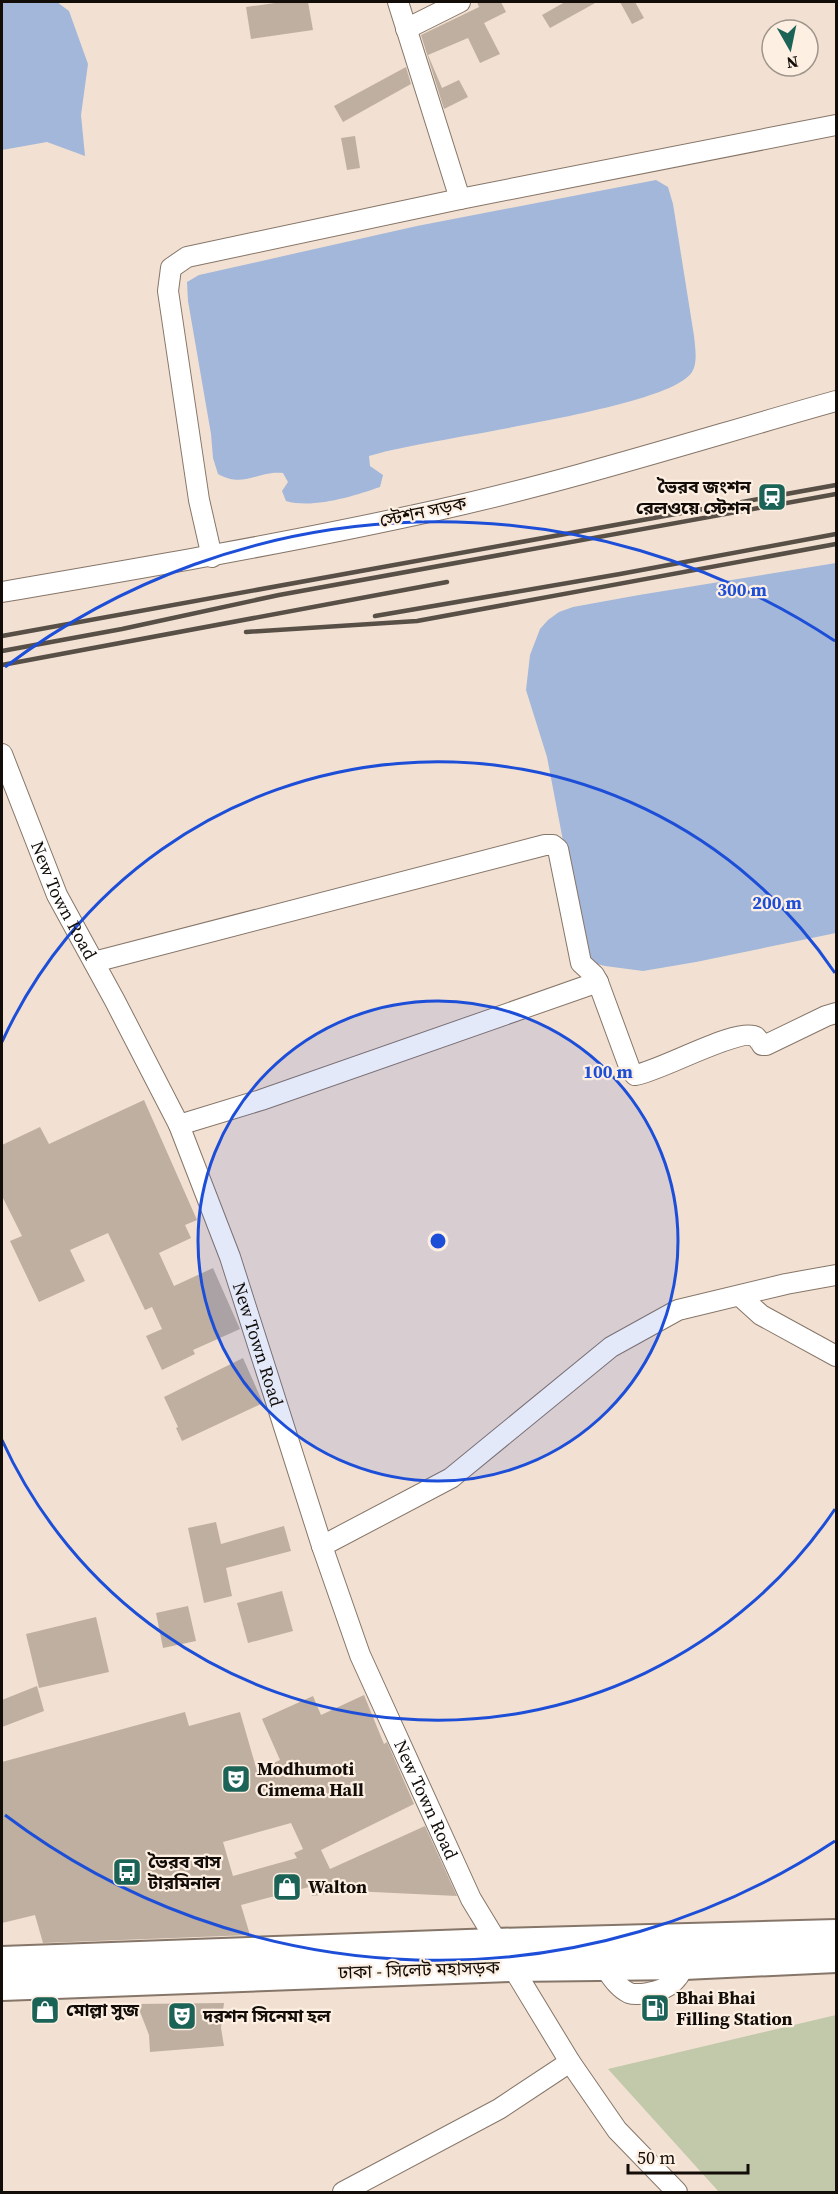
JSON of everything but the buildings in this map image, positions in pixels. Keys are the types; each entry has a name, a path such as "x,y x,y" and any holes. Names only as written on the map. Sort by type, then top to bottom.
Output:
{"highway":[{"name":"ঢাকা - সিলেট মহাসড়ক","path":"2,1986 603,1965 685,1952 837,1934"},
{"name":"ঢাকা - সিলেট মহাসড়ক","path":"2,1962 495,1942 837,1958"}],"street":[{"path":"398,2 460,199"},
{"path":"406,29 460,2"},
{"path":"212,557 199,500 168,291 171,268 187,257 460,199 837,125"},
{"name":"স্টেশন সড়ক","path":"2,592 212,557 437,510 551,482 837,401"},
{"name":"New Town Road","path":"2,754 57,895 179,1125 230,1257 322,1546 360,1655 471,1899 495,1942 570,2062 617,2130 677,2193"},
{"path":"94,962 467,864 553,845 558,849 580,963 594,975 598,982 630,1069 635,1075 731,1039 756,1037 762,1045 766,1045 837,1013"},
{"path":"179,1125 261,1100 598,982"},
{"path":"322,1546 451,1478 611,1347 678,1310 786,1284 837,1275"},
{"path":"740,1296 761,1315 837,1356"},
{"path":"343,2193 499,2109 570,2062"}],"green space":[{"path":"836,2015 836,2192 719,2192 608,2069"}],"water":[{"path":"2,2 57,2 69,11 88,64 81,115 85,156 47,142 2,150"},
{"path":"656,180 668,187 673,204 694,336 695,364 692,372 674,386 639,399 594,411 369,456 370,466 383,475 380,487 333,500 308,503 286,501 282,491 288,482 283,473 236,480 218,474 213,458 187,282 199,275 417,226"},
{"path":"836,563 836,933 643,971 586,961 547,757 526,690 530,655 540,629 559,612 573,607"}],"railway":[{"path":"2,636 836,485"},
{"path":"2,651 122,629 279,595 836,494"},
{"path":"375,616 836,534"},
{"path":"246,632 417,621 836,544"},
{"path":"2,665 447,582"}],"place":[{"name":"ভৈরব জংশন রেলওয়ে স্টেশন","path":"772,497"},
{"name":"Modhumoti Cimema Hall","path":"236,1779"},
{"name":"ভৈরব বাস টারমিনাল","path":"127,1872"},
{"name":"Walton","path":"287,1887"},
{"name":"Bhai Bhai Filling Station","path":"655,2008"},
{"name":"মোল্লা সুজ","path":"45,2010"},
{"name":"দরশন সিনেমা হল","path":"182,2016"}]}
